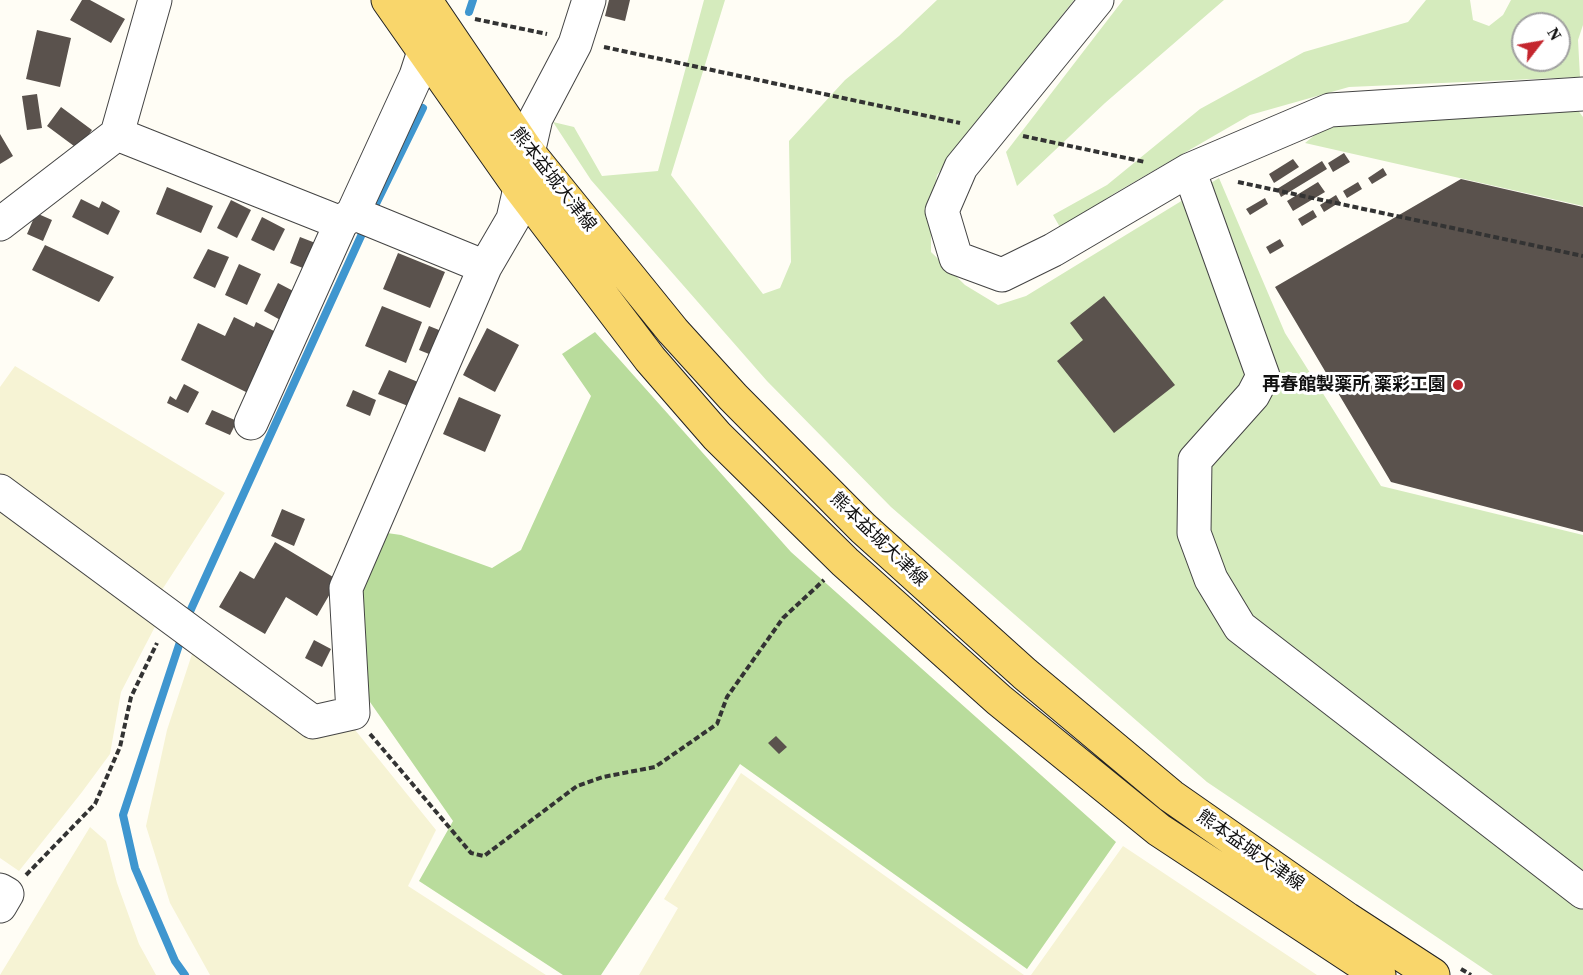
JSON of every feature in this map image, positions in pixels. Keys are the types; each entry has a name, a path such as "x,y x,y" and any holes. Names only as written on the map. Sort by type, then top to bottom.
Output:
{"main road":[{"name":"熊本益城大津線","path":"388,0 520,188 650,359 717,436 845,562 999,700 1159,830 1379,975"},
{"name":"熊本益城大津線","path":"434,5 528,152 673,331 733,397 888,552 1025,674 1171,796 1347,920 1442,969"}],"street":[{"path":"0,224 117,134 155,0"},
{"path":"0,490 313,722 353,713 346,588 485,267 513,219 536,118 575,44 589,0"},
{"path":"1097,0 961,167 942,211 956,258 1002,275 1053,250 1189,170 1330,110 1583,94"},
{"path":"251,423 360,219 417,76 434,5"},
{"path":"117,134 360,219 485,267"},
{"path":"1189,170 1263,376 1253,395 1195,460 1194,533 1211,579 1240,627 1583,892"}],"path":[{"path":"353,713 404,777 471,853 484,856 577,786 603,777 655,767 717,723 727,697 783,618 845,562"},
{"path":"2,897 95,804 120,747 131,697 182,624"},
{"path":"1442,969 1471,975"}],"shaded area":[{"path":"15,366 225,493 158,596 0,480 0,387"},
{"path":"0,505 159,619 121,692 110,754 19,871 0,858"},
{"path":"194,648 316,730 343,715 436,830 408,886 546,975 210,975 170,903 146,826 167,730"},
{"path":"741,773 1024,975 639,975 678,908 664,899"},
{"path":"90,827 106,841 117,883 139,944 156,975 0,975"},
{"path":"1123,846 1317,975 1031,975"}],"green space":[{"path":"704,0 725,0 671,175 763,294 780,288 791,262 789,141 845,80 899,36 937,0 1074,0 937,175 931,211 931,252 965,285 998,305 1026,296 1219,178 1285,333 1381,486 1583,535 1583,975 1493,975 1207,782 891,507 767,381 591,180 553,122 574,127 602,176 658,171"},
{"path":"1123,0 1224,0 1105,103 1017,186 1006,152"},
{"path":"1426,0 1470,0 1473,20 1489,26 1503,15 1511,0 1583,0 1583,25 1578,40 1580,77 1349,87 1250,115 1115,193 1061,229 1053,215 1107,185 1200,109 1304,52 1408,22"},
{"path":"1577,109 1583,117 1583,206 1305,143 1327,125"},
{"path":"595,332 791,552 1116,842 1027,969 740,764 601,975 563,975 419,881 453,821 363,692 355,592 380,532 401,535 492,568 521,550 591,396 562,354"}],"building":[{"path":"82,0 90,0 125,19 111,43 70,20"},
{"path":"609,0 630,0 625,21 605,16"},
{"path":"37,30 71,38 60,87 26,79"},
{"path":"37,94 42,128 27,130 22,96"},
{"path":"61,107 92,130 78,149 47,126"},
{"path":"0,134 13,156 0,164"},
{"path":"1344,153 1350,162 1333,172 1328,163"},
{"path":"1293,159 1299,167 1274,183 1269,174"},
{"path":"1322,161 1327,169 1281,197 1277,189"},
{"path":"1383,168 1387,175 1372,184 1368,178"},
{"name":"再春館製薬所 薬彩工園","path":"1461,179 1583,207 1583,532 1391,482 1275,287"},
{"path":"1318,182 1325,192 1293,211 1287,201"},
{"path":"1358,182 1362,189 1347,198 1343,191"},
{"path":"167,187 213,206 201,233 156,214"},
{"path":"1336,195 1340,202 1324,212 1320,205"},
{"path":"1265,198 1268,204 1250,215 1246,209"},
{"path":"81,199 99,208 102,201 120,211 108,235 72,217"},
{"path":"231,200 251,210 237,238 217,228"},
{"path":"1313,210 1317,217 1302,226 1298,219"},
{"path":"36,213 52,220 43,241 27,234"},
{"path":"262,217 285,229 274,251 251,240"},
{"path":"300,237 318,244 308,270 290,263"},
{"path":"1280,239 1284,246 1270,254 1266,247"},
{"path":"45,245 114,277 99,302 32,270"},
{"path":"208,249 229,257 215,288 193,278"},
{"path":"398,253 445,272 430,308 383,289"},
{"path":"239,264 261,274 247,305 225,295"},
{"path":"278,283 299,294 284,322 264,311"},
{"path":"1104,296 1175,385 1114,433 1057,361 1083,340 1070,323"},
{"path":"382,306 422,322 406,363 365,346"},
{"path":"234,317 254,327 256,322 276,332 248,393 181,360 198,323 225,336"},
{"path":"429,326 444,332 434,356 419,350"},
{"path":"487,328 519,345 495,392 463,375"},
{"path":"389,370 418,382 408,406 378,394"},
{"path":"184,384 199,392 188,413 167,403 170,396 176,400"},
{"path":"353,390 376,400 370,416 346,406"},
{"path":"459,397 501,415 485,452 443,434"},
{"path":"212,410 237,421 230,435 205,424"},
{"path":"282,509 305,519 294,546 271,536"},
{"path":"275,542 338,580 317,616 286,597 265,634 219,607 240,571 254,579"},
{"path":"314,640 331,649 322,667 305,658"},
{"path":"776,736 787,747 779,754 768,743"}],"waterway":[{"path":"469,12 473,0"},
{"path":"372,212 423,108"},
{"path":"187,618 366,225"},
{"path":"182,636 123,815 135,868 175,961 185,975"}],"place":[{"name":"再春館製薬所 薬彩工園","path":"1458,385"}]}
